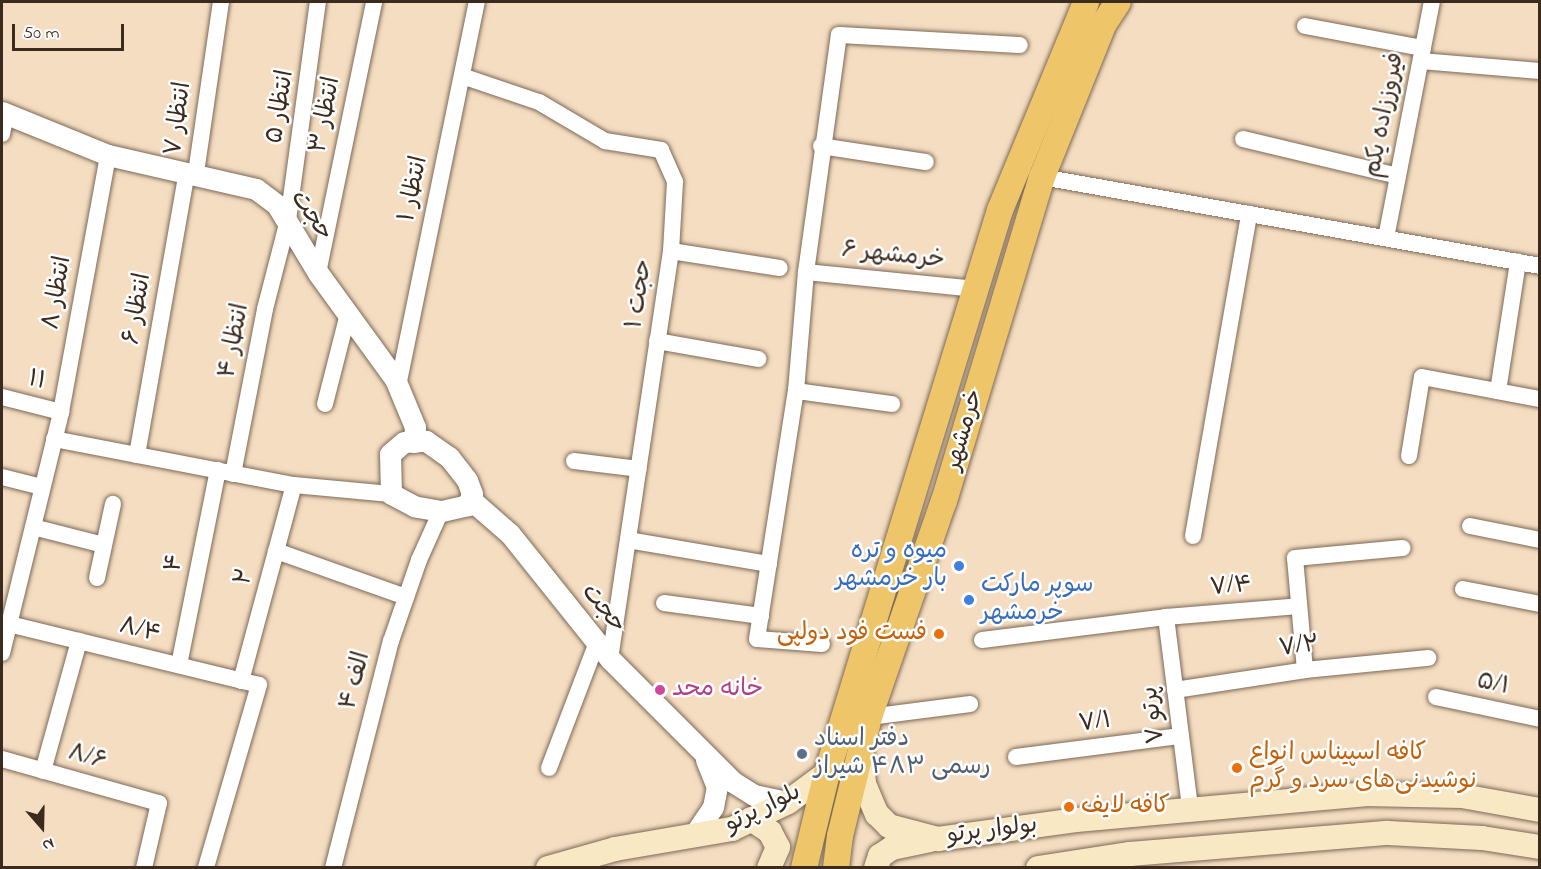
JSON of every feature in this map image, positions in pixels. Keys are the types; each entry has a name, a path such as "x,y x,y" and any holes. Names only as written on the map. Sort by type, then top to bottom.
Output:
{"main road":[{"path":"804,867 827,773 1000,210 1086,2"},
{"name":"خرمشهر","path":"836,867 860,748 869,717 942,508 1042,177 1103,25 1118,2"},
{"path":"912,501 942,508"},
{"name":"بولوار پرتو","path":"860,748 864,784 878,814 889,826 938,839 1190,808 1365,794 1462,796 1539,810"},
{"name":"بلوار پرتو","path":"694,835 732,829 788,802 827,773"},
{"path":"751,819 770,832 778,847 769,867"},
{"name":"بولوار پرتو","path":"1038,867 1130,854 1388,833 1482,838 1539,847"},
{"path":"548,867 615,849 694,835"},
{"path":"876,867 880,856 892,848 938,839"}],"street":[{"name":"انتظار ۷","path":"191,172 221,2"},
{"name":"انتظار ۵","path":"288,220 318,2"},
{"name":"انتظار ۳","path":"318,273 374,2"},
{"name":"انتظار ۱","path":"398,386 477,2"},
{"name":"فیروززاده یکم","path":"1386,238 1432,2"},
{"path":"1305,26 1422,55 1539,71"},
{"path":"822,644 757,639 796,391 806,272 821,146 839,35 1020,45"},
{"name":"حجت ۱","path":"462,76 539,102 605,141 661,150 675,182 671,251 610,659"},
{"name":"حجت","path":"4,113 108,155 191,172 256,189 288,220 318,273 398,386 414,427 414,442"},
{"path":"2,134 4,113"},
{"path":"1243,139 1398,176"},
{"path":"821,146 926,162"},
{"name":"انتظار ۸","path":"2,653 61,412 108,155"},
{"name":"انتظار ۶","path":"136,455 191,172"},
{"path":"1042,177 1539,266"},
{"path":"1193,536 1249,214"},
{"name":"انتظار ۴","path":"225,472 288,220"},
{"path":"671,251 780,268"},
{"path":"1498,392 1518,262"},
{"name":"خرمشهر ۶","path":"806,272 976,289"},
{"path":"325,404 348,314"},
{"path":"657,341 758,359"},
{"path":"1409,456 1422,377 1539,399"},
{"path":"796,391 892,404"},
{"name":"۱۱","path":"2,398 61,412"},
{"path":"54,440 294,485 391,494 414,506 441,510 468,505 470,499 467,480 449,457 426,441 404,442 390,454 391,494"},
{"path":"574,461 639,469"},
{"name":"۴","path":"179,666 225,472"},
{"path":"2,477 42,488"},
{"name":"۲","path":"241,681 294,485"},
{"name":"حجت","path":"470,499 510,534 610,659 702,748 733,782 754,795 788,802"},
{"path":"98,578 113,504"},
{"name":"۴ الف","path":"333,867 406,597 441,510"},
{"path":"1470,526 1539,540"},
{"path":"33,527 104,545"},
{"path":"628,540 769,564"},
{"path":"1305,670 1295,558 1402,548"},
{"path":"276,551 406,597"},
{"path":"1463,589 1539,604"},
{"path":"664,603 761,616"},
{"name":"۷/۴","path":"982,640 1166,616 1299,606"},
{"name":"پرتو ۷","path":"1166,616 1190,808"},
{"name":"۸/۴","path":"9,624 259,685 206,867"},
{"path":"43,771 79,641"},
{"path":"549,768 597,642"},
{"name":"۷/۲","path":"1175,690 1305,670 1428,658"},
{"name":"۵/۱","path":"1436,697 1539,720"},
{"path":"869,717 970,704"},
{"name":"۷/۱","path":"1016,757 1181,736"},
{"path":"694,835 712,807 717,787 702,748"},
{"name":"۸/۶","path":"2,759 159,803 144,867"}],"place":[{"name":"میوه و تره بار خرمشهر","path":"959,566"},
{"name":"سوپر مارکت خرمشهر","path":"969,600"},
{"name":"فست فود دولپی","path":"939,634"},
{"name":"خانه محد","path":"660,690"},
{"name":"دفتر اسناد رسمی ۴۸۳ شیراز","path":"802,754"},
{"name":"كافه اسپیناس انواع نوشیدنی‌های سرد و گرم","path":"1237,768"},
{"name":"کافه لایف","path":"1069,807"}]}
